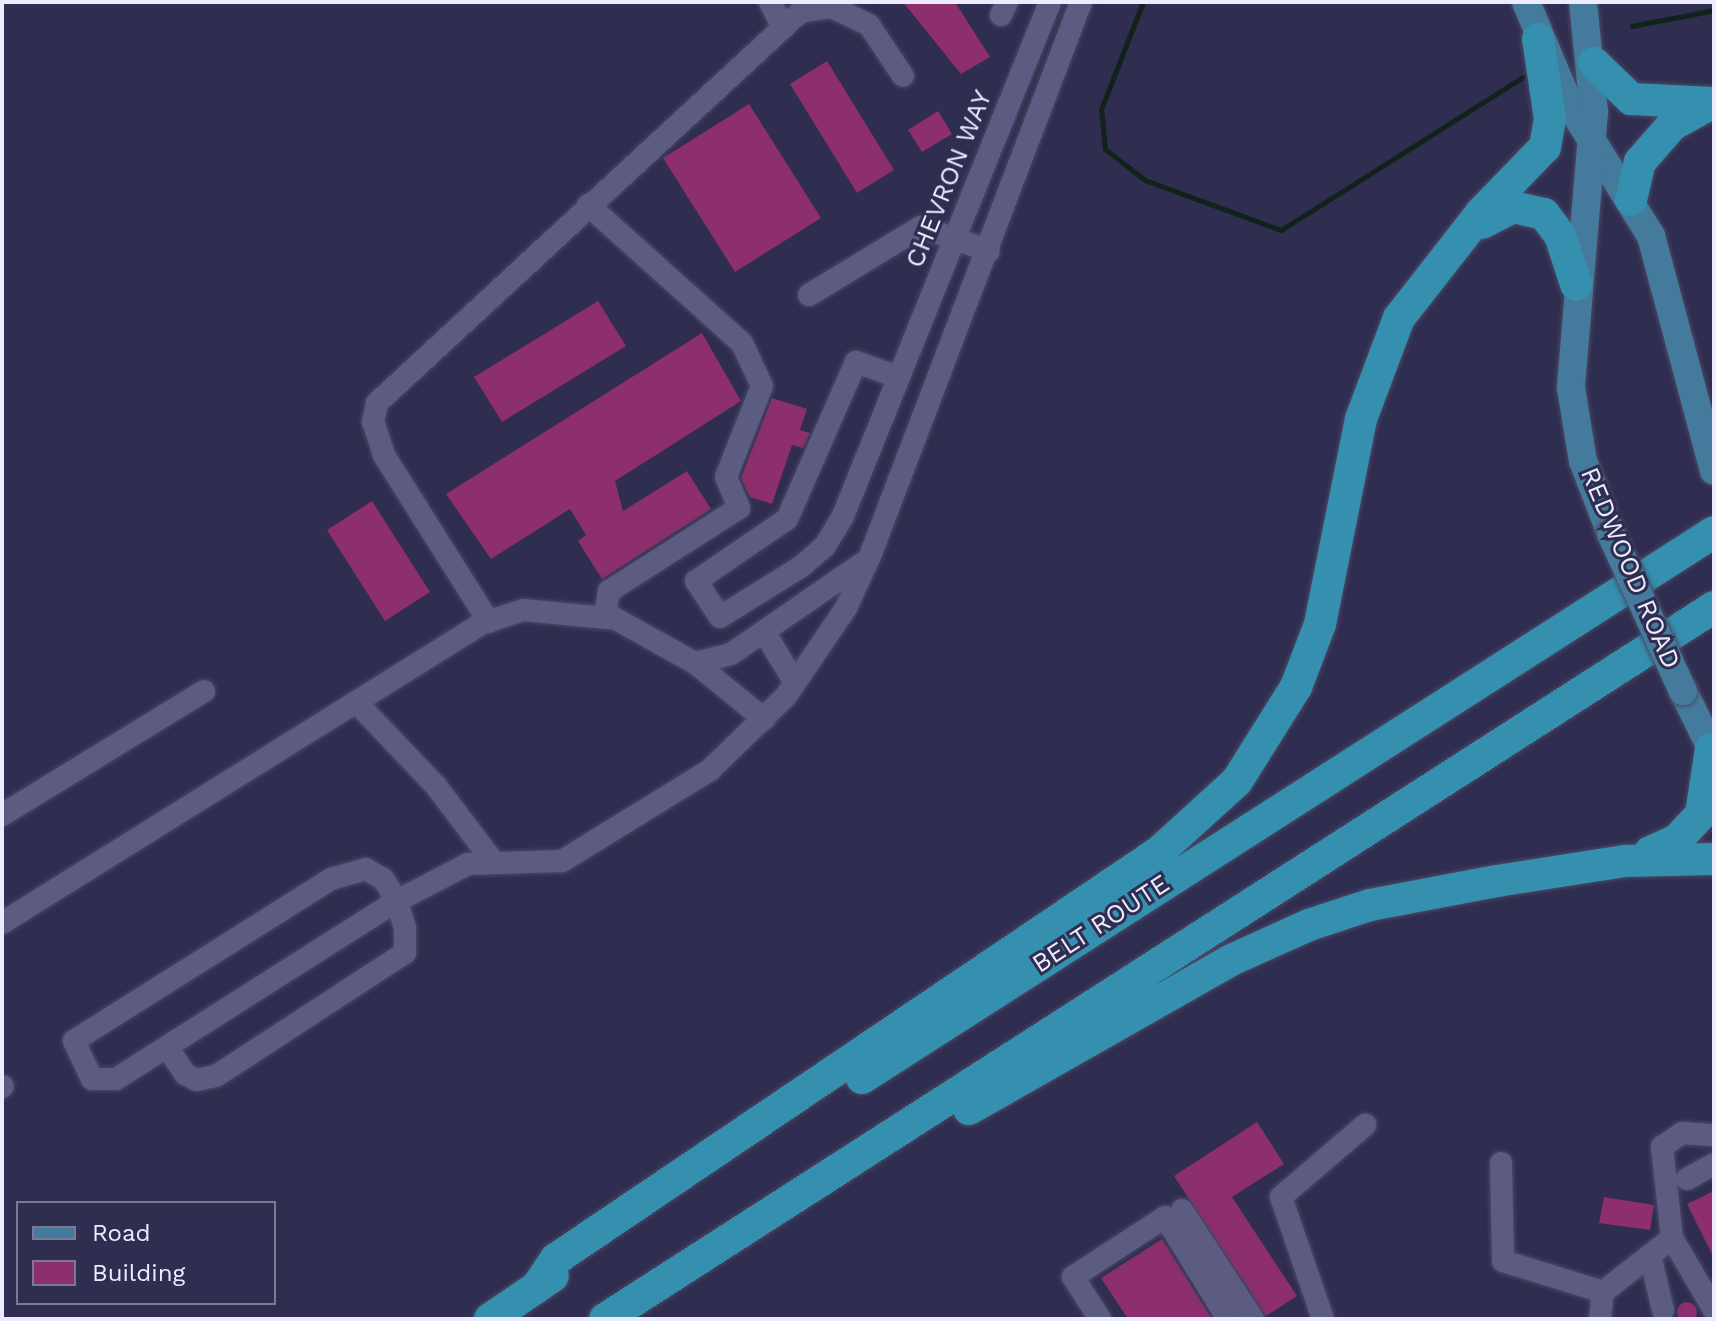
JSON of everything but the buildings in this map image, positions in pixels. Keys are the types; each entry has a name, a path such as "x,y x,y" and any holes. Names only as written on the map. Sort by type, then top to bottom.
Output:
{"highway":[{"path":"537,1287 556,1259 1159,852 1237,781 1296,687 1320,624 1374,373 1399,318 1453,248 1545,147 1550,119 1538,39"},
{"path":"1594,63 1631,99 1714,103"},
{"path":"1631,200 1640,162 1672,125 1714,103"},
{"path":"1453,248 1497,212 1534,210 1558,231 1576,284"},
{"name":"BELT ROUTE","path":"490,1319 1714,532"},
{"path":"605,1319 1714,607"},
{"path":"1625,861 1668,845 1692,827 1709,790 1712,751"},
{"path":"738,1234 1268,942 1370,905 1625,861 1714,859"}],"main road":[{"path":"1526,2 1538,39 1591,136 1631,200 1667,279 1713,465"},
{"name":"REDWOOD ROAD","path":"1583,2 1594,63 1591,136 1576,284 1574,418 1611,534 1712,751"}],"lane":[{"path":"770,2 797,13 832,7 869,25 903,76"},
{"name":"CHEVRON WAY","path":"898,377 856,362 793,511 696,581 720,617 825,546 898,377 957,236 1050,2"},
{"path":"167,1047 185,1074 197,1080 216,1076 405,953 397,901 383,879 366,869 331,879 74,1041 84,1069 101,1084 167,1047 397,901 468,864 492,860 529,867 562,861 710,770 764,719 795,683 870,556 989,251 1081,2"},
{"path":"489,622 384,455 373,422 377,403 797,13"},
{"path":"588,205 742,343 762,386 726,477 739,508 609,591 605,616"},
{"path":"809,295 921,227 957,236 989,251"},
{"path":"695,663 731,654 765,633 870,556"},
{"path":"2,923 489,622 558,608 605,616 695,663 764,719"},
{"path":"765,633 795,683"},
{"path":"2,815 204,691"},
{"path":"356,702 436,786 492,860"},
{"path":"1321,1318 1281,1197 1365,1125"},
{"path":"1709,1133 1682,1133 1662,1147 1672,1238 1707,1280 1714,1310"},
{"path":"1501,1163 1503,1261 1603,1292"},
{"path":"1687,1179 1714,1164"},
{"path":"1182,1210 1253,1319"},
{"path":"1100,1319 1073,1277 1165,1217 1228,1319"},
{"path":"1600,1319 1603,1292 1672,1238"},
{"path":"1650,1255 1663,1310"}],"waterway":[{"path":"1143,2 1101,109 1105,149 1145,180 1281,230 1523,77"},
{"path":"1632,26 1714,10"}]}
